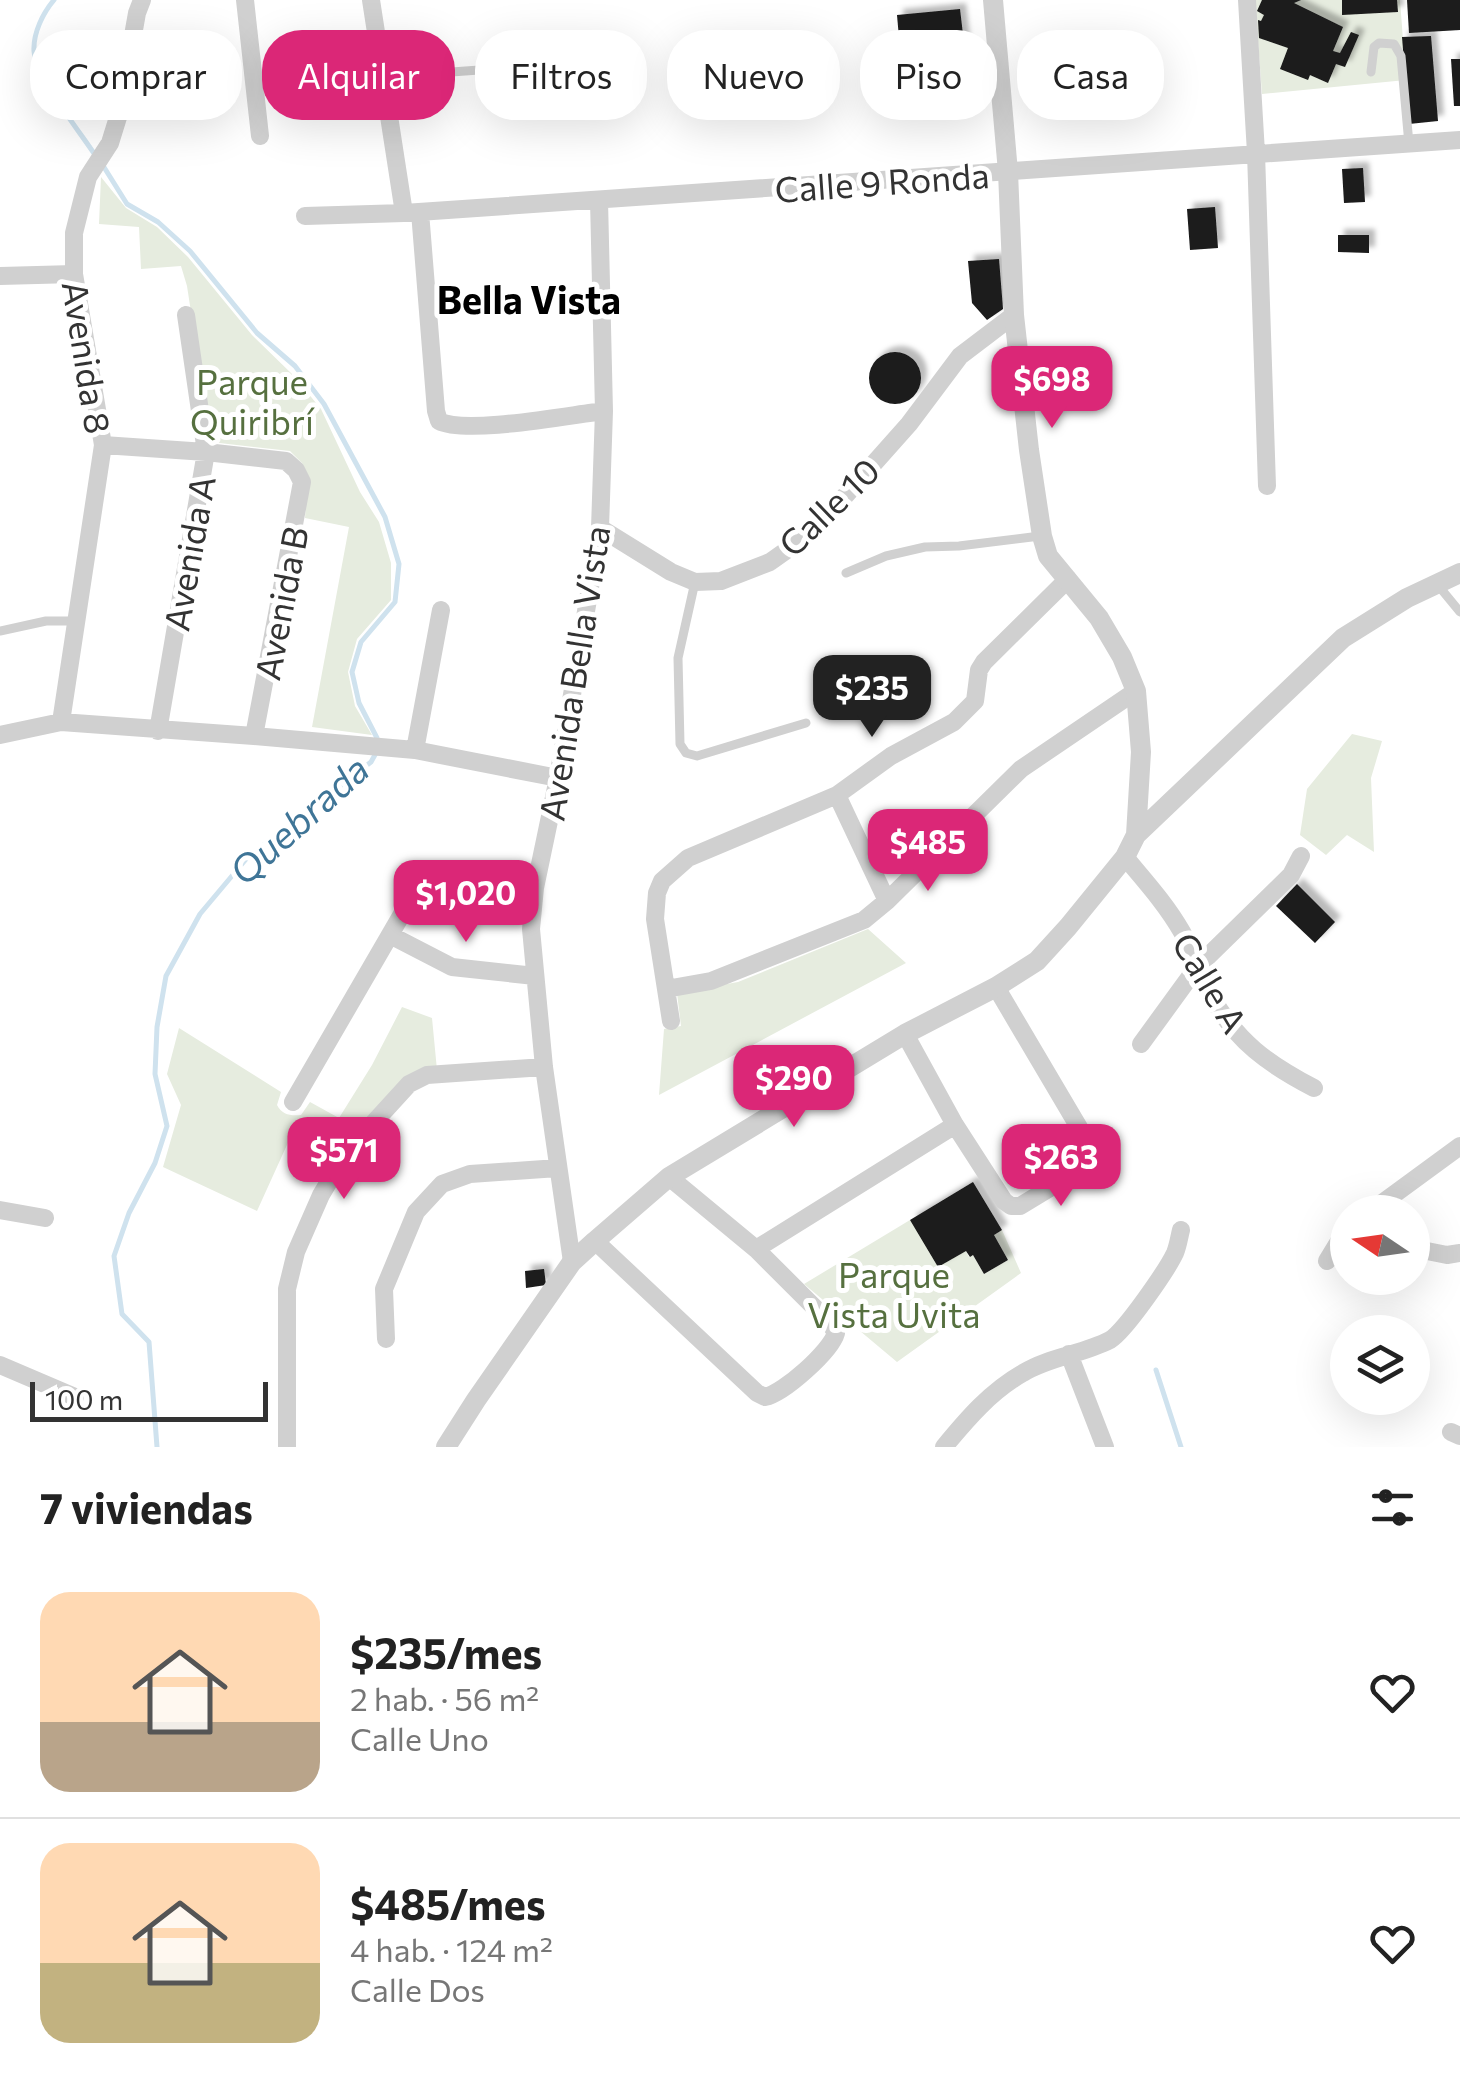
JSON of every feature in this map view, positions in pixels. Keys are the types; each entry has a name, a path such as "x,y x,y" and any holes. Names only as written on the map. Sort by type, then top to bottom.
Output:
{"street":[{"name":"Avenida 8","path":"61,722 103,445 74,274 74,234 88,177 110,143 119,114 136,13 142,0"},
{"path":"245,0 260,136"},
{"path":"371,0 376,30"},
{"path":"993,0 1008,172 1014,315 1042,536 1048,556 1099,618 1136,691 1141,752 1136,835"},
{"path":"1247,0 1267,486"},
{"path":"392,120 412,212 439,420 449,426 475,426 604,412"},
{"name":"Calle 9 Ronda","path":"304,216 600,200 1460,140"},
{"name":"Avenida Bella Vista","path":"572,1262 544,1067 530,929 600,528 604,412 600,200"},
{"path":"0,276 74,274"},
{"name":"Avenida A","path":"158,731 206,452 186,315"},
{"name":"Calle 10","path":"695,582 721,581 770,562 794,545 829,514 886,450 960,356 1014,315"},
{"path":"103,445 206,452"},
{"name":"Avenida B","path":"206,452 286,461 302,482 254,736"},
{"path":"600,528 671,572 695,582"},
{"path":"446,1447 572,1262 595,1240 670,1177 905,1034 1037,961 1125,857 1136,835 1343,638 1460,572"},
{"path":"671,1021 655,919 657,892 662,882 688,858 836,795 891,756 954,722 974,701 984,662 1068,579"},
{"path":"416,750 442,610"},
{"path":"666,989 711,981 864,920 1021,769 1136,691"},
{"path":"0,735 61,722 254,736 416,750 558,778"},
{"path":"836,795 887,902"},
{"path":"1141,1044 1197,967 1291,874 1301,856"},
{"name":"Calle A","path":"1125,857 1164,902 1184,935 1211,997 1236,1032 1278,1070 1314,1088"},
{"path":"293,1102 428,871"},
{"path":"390,936 452,967 535,976"},
{"path":"905,1034 955,1126 1004,1201 1020,1206 1086,1166 1088,1158 1086,1141 996,987"},
{"path":"288,1447 287,1289 296,1252 320,1194 346,1152 409,1084 427,1075 544,1067"},
{"path":"756,1248 955,1126"},
{"path":"1395,1195 1460,1146"},
{"path":"386,1340 384,1289 416,1212 442,1184 470,1174 558,1168"},
{"path":"595,1240 757,1392 765,1397 782,1390 833,1344 836,1333 756,1248 670,1177"},
{"path":"0,1210 44,1218"},
{"path":"944,1447 969,1416 1026,1370 1109,1340 1122,1331 1164,1272 1176,1251 1181,1230"},
{"path":"1430,1251 1460,1253"},
{"path":"1327,1261 1330,1256"},
{"path":"1069,1354 1105,1447"},
{"path":"0,1365 74,1397"}],"lane":[{"path":"1370,72 1374,46 1394,44 1401,56 1409,144"},
{"path":"846,573 886,556 925,547 1042,536"},
{"path":"695,582 678,658 680,744 686,753 697,756 806,723"},
{"path":"1437,584 1460,612"},
{"path":"0,630 46,621 76,621"}],"green space":[{"path":"1255,0 1400,0 1406,80 1262,94"},
{"name":"Parque Quiribrí","path":"101,177 126,208 157,227 188,257 252,335 321,409 360,492 379,522 391,563 391,600 357,639 348,672 355,706 372,735 312,727 349,527 305,518 308,476 290,451 211,442 181,266 141,269 139,227 99,224"},
{"path":"1352,734 1382,741 1371,778 1374,852 1347,835 1326,855 1300,835 1307,789"},
{"path":"868,929 906,963 659,1095 664,1029 681,1026 677,993 738,982"},
{"path":"402,1007 432,1018 437,1070 343,1148 296,1125 257,1211 163,1167 181,1105 167,1074 179,1028 281,1092 277,1105 284,1113 301,1115 310,1102 339,1118"},
{"name":"Parque Vista Uvita","path":"910,1220 966,1251 969,1257 973,1255 984,1274 1008,1260 994,1235 1002,1230 1021,1273 897,1362 804,1284"}],"building":[{"path":"1262,0 1301,0 1294,3 1343,27 1333,51 1340,53 1351,32 1359,35 1345,67 1336,64 1328,83 1280,69 1288,48 1259,38 1258,20 1264,15 1257,11"},
{"path":"1342,0 1397,0 1398,12 1342,15"},
{"path":"1407,0 1460,0 1460,30 1409,33"},
{"path":"960,9 962,30 898,30 897,15"},
{"path":"1431,36 1438,121 1409,124 1402,37"},
{"path":"1451,59 1460,59 1460,106 1454,106"},
{"path":"1363,168 1365,202 1344,203 1342,169"},
{"path":"1215,207 1218,248 1190,250 1187,209"},
{"path":"1338,235 1369,235 1369,253 1338,252"},
{"path":"999,259 1003,309 987,320 972,303 968,261"},
{"path":"895,352 913,360 921,378 913,396 895,404 877,396 869,378 877,360"},
{"path":"1297,884 1335,922 1315,943 1276,906"},
{"path":"973,1182 1002,1230 994,1235 1008,1260 984,1274 973,1255 970,1257 966,1251 938,1267 910,1220"},
{"path":"544,1269 546,1285 526,1288 525,1271"}],"waterway":[{"name":"Quebrada","path":"54,0 37,30 34,51 50,89 95,155"},
{"name":"Quebrada","path":"102,164 127,204 158,222 190,251 257,333 295,366 324,404 385,517 399,564 395,602 361,642 352,672 359,703 377,742"},
{"name":"Quebrada","path":"157,1447 149,1342 122,1314 114,1256 167,1126 155,1074 157,1027 166,976 200,914 247,858 371,762 376,753"},
{"path":"1156,1370 1181,1447"}],"district":[{"name":"Bella Vista","path":"529,298"}]}
